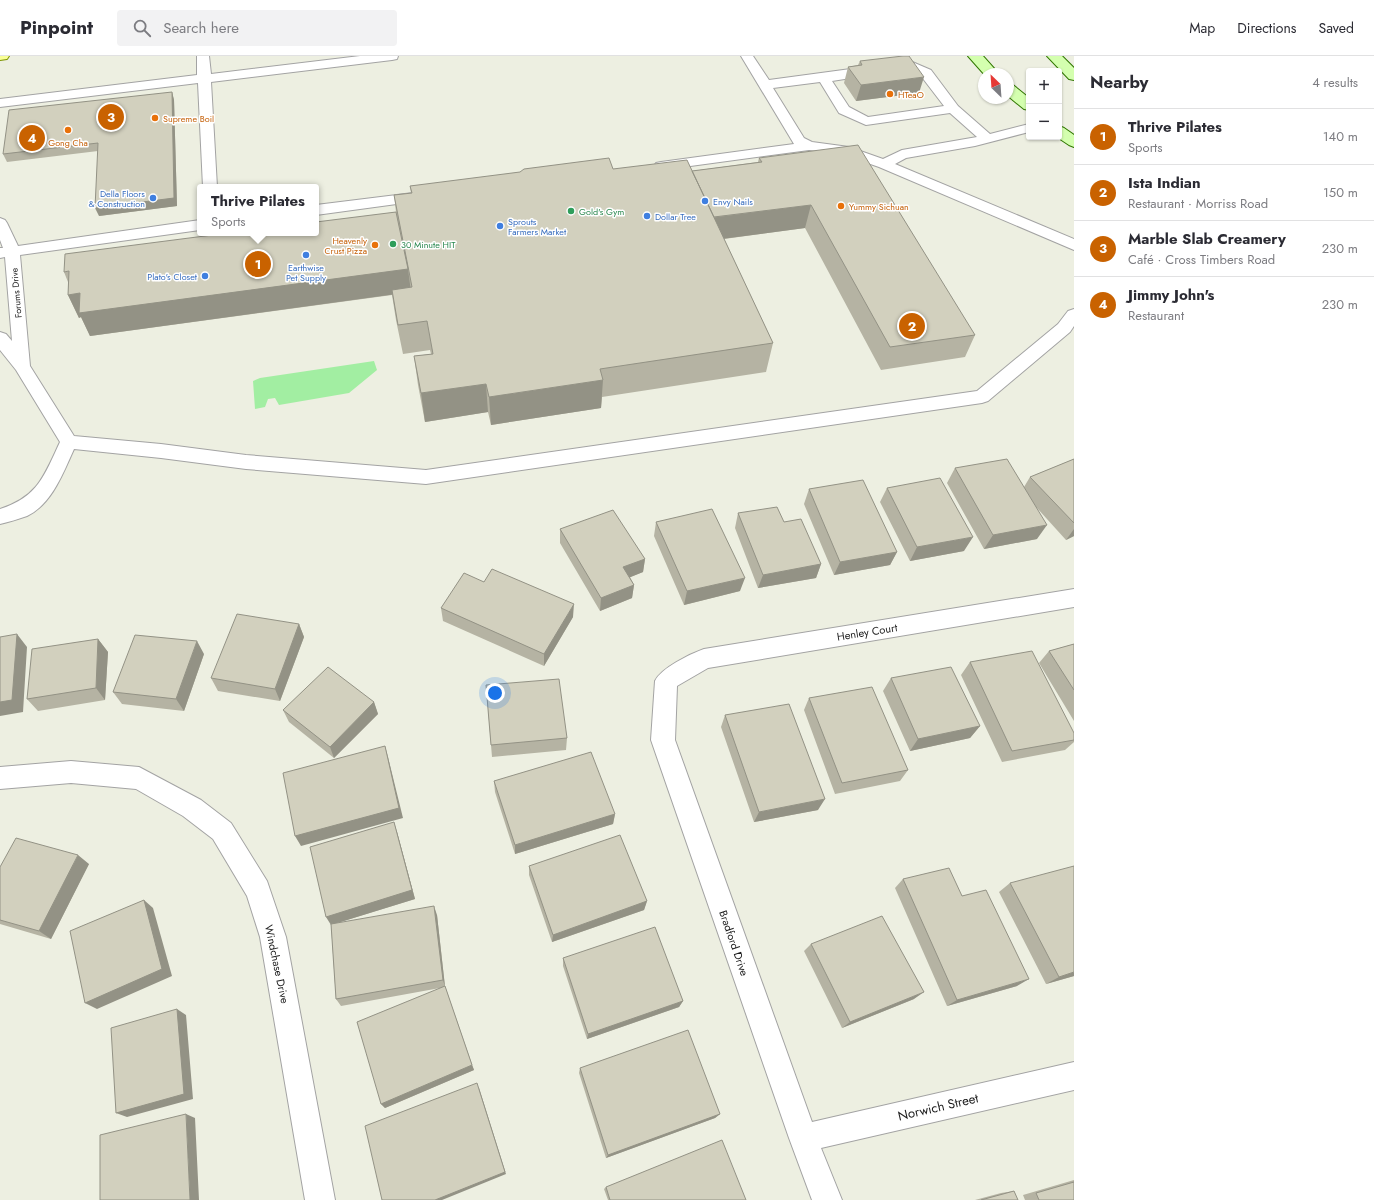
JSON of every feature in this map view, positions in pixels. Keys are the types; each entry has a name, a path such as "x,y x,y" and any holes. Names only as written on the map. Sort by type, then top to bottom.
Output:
{"main road":[{"path":"975,56 986,68"},
{"path":"1054,56 1074,76"},
{"path":"1014,93 1027,104"},
{"path":"1062,133 1074,142"}],"street":[{"name":"Henley Court","path":"666,682 704,659 1074,598"},
{"name":"Bradford Drive","path":"666,682 663,740 803,1138 827,1200"},
{"name":"Windchase Drive","path":"0,778 71,772 139,778 192,808 222,831 258,890 274,937 320,1200"},
{"name":"Norwich Street","path":"803,1138 1074,1076"}],"lane":[{"path":"203,56 210,184"},
{"path":"0,103 392,56"},
{"path":"751,56 764,84 799,140 808,146"},
{"path":"764,84 824,78 910,65 926,73 953,109 987,139"},
{"path":"824,78 844,110 866,122 953,109"},
{"path":"884,164 902,154 987,139 1026,129"},
{"path":"648,168 808,146 844,150 884,164 1074,245"},
{"path":"319,210 436,195"},
{"name":"Forums Drive","path":"0,223 6,251 22,366"},
{"path":"6,251 197,225"},
{"path":"0,517 22,509 33,502 44,490 69,442 161,451 246,462 426,477 982,397 1064,328 1074,315"},
{"name":"Forums Drive","path":"0,338 22,366 69,442"}],"green space":[{"path":"374,361 377,370 349,393 279,405 275,398 268,399 265,407 255,409 253,381 260,378"}],"building":[{"path":"909,56 924,77 861,85 848,67 862,65 860,61"},
{"path":"172,92 174,198 95,208 98,143 3,154 9,110"},
{"path":"858,145 975,335 890,347 811,205 714,217 692,171 762,162 759,158"},
{"path":"609,158 613,169 687,160 773,343 600,369 603,380 489,397 486,384 421,393 414,356 433,354 427,321 398,325 392,290 412,287 394,195 412,193 410,186 520,172 524,169"},
{"path":"396,212 408,269 79,313 80,293 68,295 69,271 64,272 65,254 205,236 319,236 319,222"},
{"path":"1007,459 1047,525 993,535 955,468"},
{"path":"1074,459 1074,523 1030,477"},
{"path":"940,478 973,537 917,547 887,488"},
{"path":"863,480 897,552 840,562 809,489"},
{"path":"777,507 784,522 801,519 821,564 763,575 738,513"},
{"path":"712,509 745,578 687,591 656,522"},
{"path":"613,510 645,559 623,567 634,585 601,598 560,529"},
{"path":"492,569 574,604 544,654 441,608 464,573 484,582"},
{"path":"237,614 299,624 275,689 211,678"},
{"path":"17,634 12,700 0,702 0,637"},
{"path":"135,635 197,641 176,699 113,692"},
{"path":"98,639 96,688 27,699 32,649"},
{"path":"1074,644 1074,690 1049,651"},
{"path":"1032,651 1074,733 1074,740 1012,751 970,662"},
{"path":"328,667 374,702 330,747 283,710"},
{"path":"951,667 980,726 918,739 891,678"},
{"path":"559,679 567,738 491,745 486,685"},
{"path":"872,687 908,770 842,783 809,698"},
{"path":"789,704 825,799 759,812 725,715"},
{"path":"385,746 399,808 295,836 283,773"},
{"path":"591,752 615,814 515,845 494,781"},
{"path":"394,822 412,890 326,917 310,847"},
{"path":"620,835 647,901 553,935 529,866"},
{"path":"16,838 78,855 39,931 0,920 0,867"},
{"path":"1074,866 1074,972 1059,977 1010,883"},
{"path":"949,868 962,896 986,890 1029,979 957,1000 903,879"},
{"path":"144,900 162,969 85,1003 70,931"},
{"path":"434,906 443,980 336,999 331,924"},
{"path":"882,916 924,992 850,1022 811,944"},
{"path":"655,927 683,1001 588,1034 563,958"},
{"path":"445,986 472,1065 381,1104 357,1022"},
{"path":"177,1009 184,1094 116,1113 111,1028"},
{"path":"688,1030 720,1114 608,1155 580,1068"},
{"path":"477,1083 505,1172 435,1200 382,1200 365,1126"},
{"path":"186,1114 190,1200 100,1200 100,1135"},
{"path":"722,1140 746,1200 610,1200 606,1187"},
{"path":"1074,1182 1074,1200 1039,1200 1036,1193"},
{"path":"1014,1191 1018,1200 981,1200"}],"place":[{"name":"HTeaO","path":"890,94"},
{"name":"Marble Slab Creamery","path":"111,117"},
{"name":"Supreme Boil","path":"155,118"},
{"name":"Gong Cha","path":"68,130"},
{"name":"Jimmy John's","path":"32,138"},
{"name":"Della Floors & Construction","path":"153,198"},
{"name":"Envy Nails","path":"705,201"},
{"name":"Yummy Sichuan","path":"841,206"},
{"name":"Gold's Gym","path":"571,211"},
{"name":"Dollar Tree","path":"647,216"},
{"name":"Sprouts Farmers Market","path":"500,226"},
{"name":"30 Minute HIT","path":"393,244"},
{"name":"Heavenly Crust Pizza","path":"375,245"},
{"name":"Earthwise Pet Supply","path":"306,255"},
{"name":"Thrive Pilates","path":"258,264"},
{"name":"Plato's Closet","path":"205,276"},
{"name":"Ista Indian","path":"912,326"}]}
